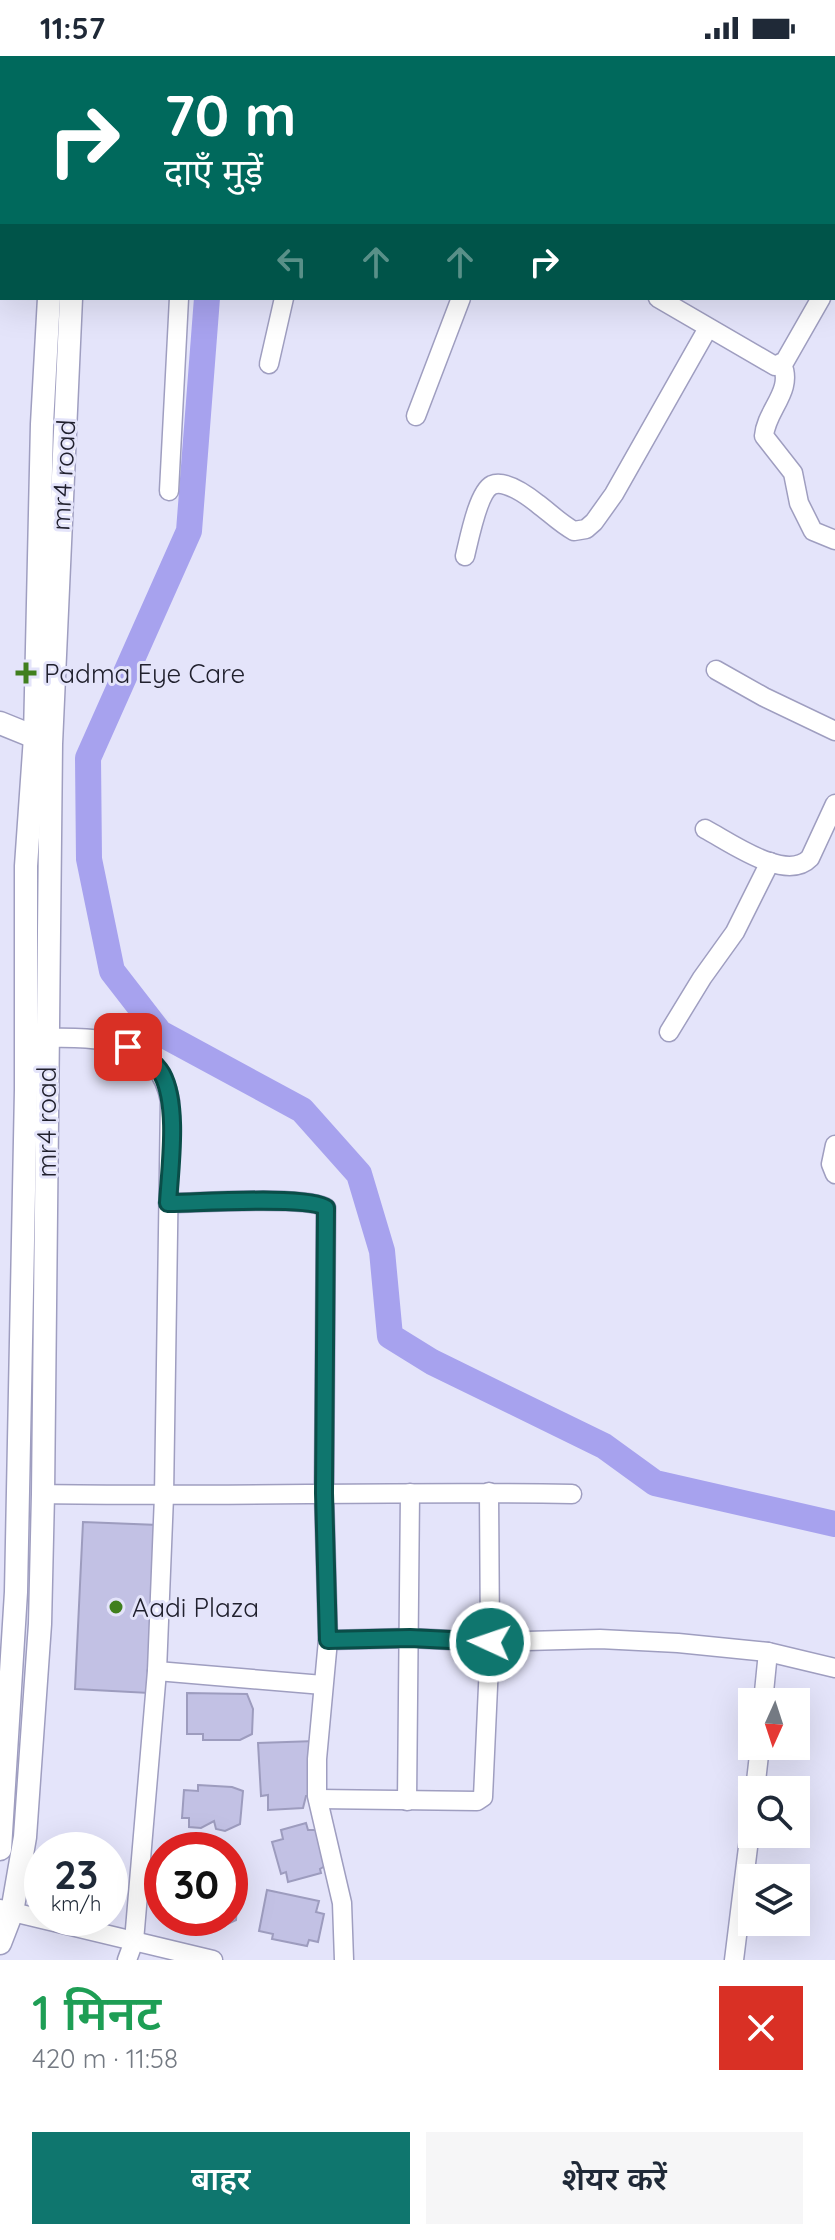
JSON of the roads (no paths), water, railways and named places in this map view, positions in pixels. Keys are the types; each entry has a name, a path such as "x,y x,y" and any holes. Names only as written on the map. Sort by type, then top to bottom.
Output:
{"street":[{"name":"mr4 road","path":"0,1943 25,1837 40,1624 46,1038 42,424 49,300"},
{"name":"mr4 road","path":"0,1849 10,1717 17,1548 26,1090 26,866 43,741 71,300"},
{"path":"169,491 179,300"},
{"path":"269,364 284,300"},
{"path":"416,416 460,300"},
{"path":"661,300 775,366 782,364 820,300"},
{"path":"465,556 476,514 485,491 492,485 500,484 522,492 574,531 586,529 594,522 614,494 708,328"},
{"path":"782,364 785,386 765,426 764,436 793,473 799,503 813,531 835,540"},
{"path":"716,670 835,731"},
{"path":"0,723 43,741"},
{"path":"705,829 770,862 791,868 804,864 821,837 835,804"},
{"path":"669,1032 735,932 770,862"},
{"path":"46,1038 107,1040 140,1053 161,1072 170,1101 164,1496 157,1671 134,1941 127,1960"},
{"path":"835,1145 831,1164 835,1174"},
{"path":"168,1203 302,1202 322,1204 326,1208 324,1493 328,1640 317,1759 318,1799 340,1888 344,1960"},
{"path":"318,1799 477,1801 483,1797 490,1642 489,1492"},
{"path":"407,1801 410,1493"},
{"path":"43,1494 572,1494"},
{"path":"328,1640 410,1638 490,1642 600,1639 678,1643 768,1652 835,1668"},
{"path":"764,1688 768,1652"},
{"path":"157,1671 323,1685"},
{"path":"734,1960 748,1848"},
{"path":"6,1910 205,1959"}],"waterway":[{"path":"207,300 189,531 88,758 89,859 112,971 160,1033 302,1110 359,1174 382,1251 390,1336 432,1362 604,1446 655,1483 835,1524"}],"place":[{"name":"Padma Eye Care","path":"26,673"},
{"name":"Aadi Plaza","path":"116,1607"}]}
